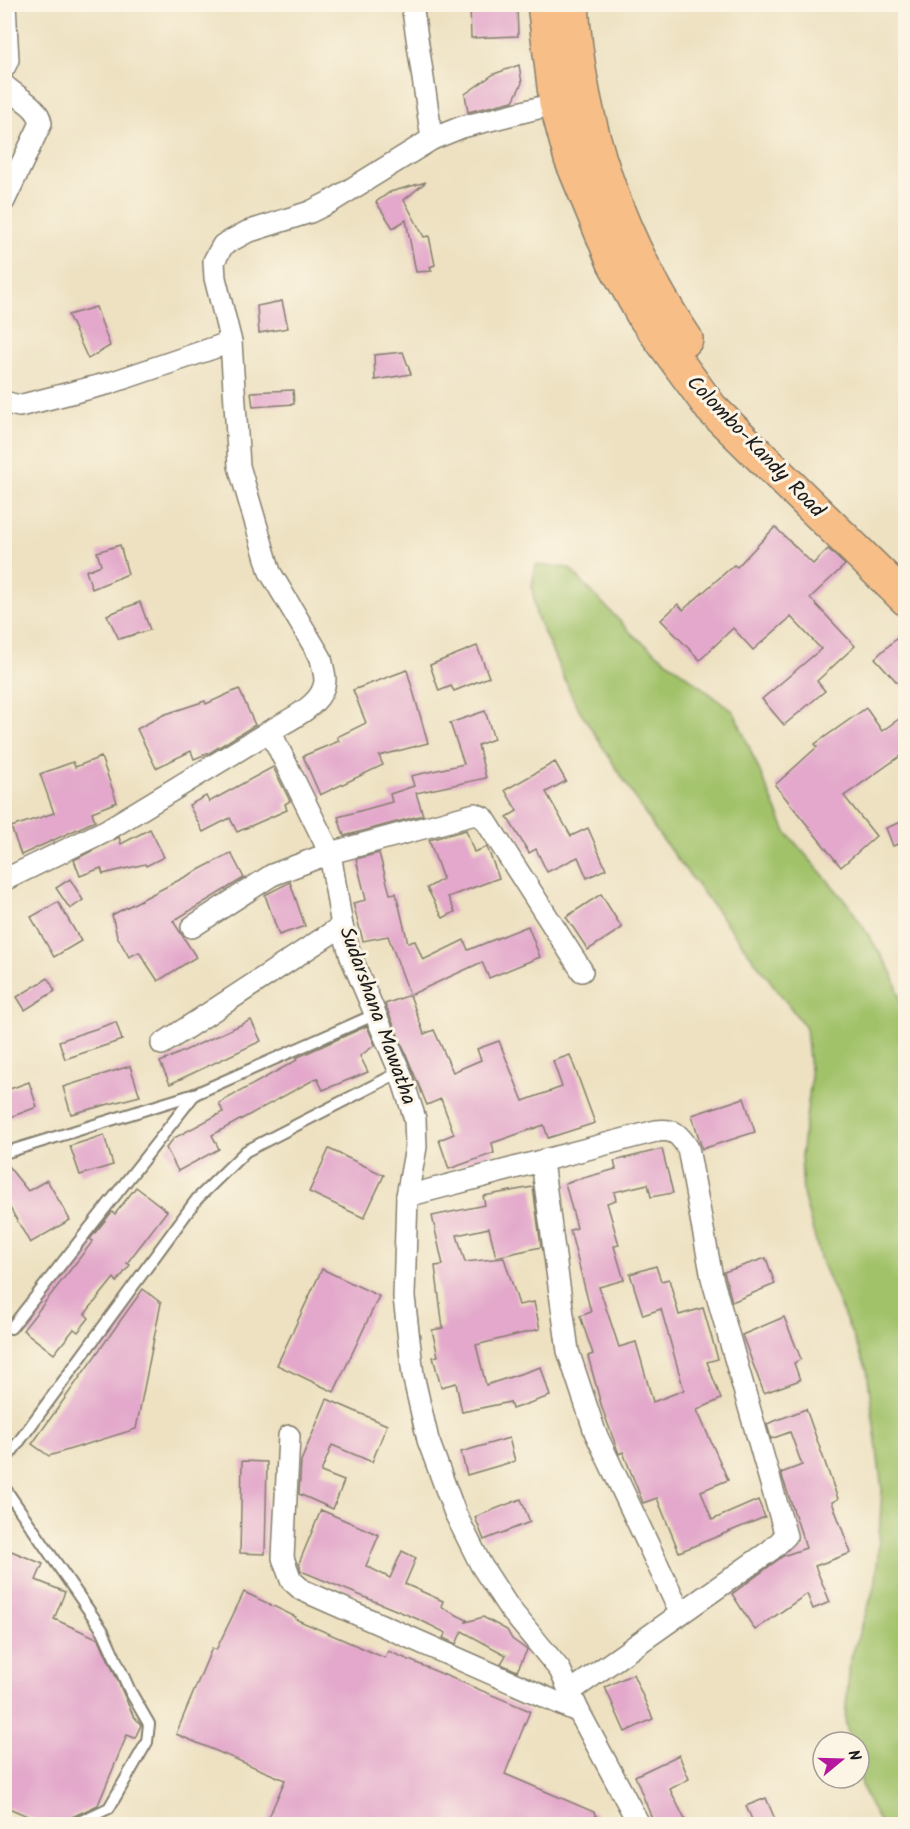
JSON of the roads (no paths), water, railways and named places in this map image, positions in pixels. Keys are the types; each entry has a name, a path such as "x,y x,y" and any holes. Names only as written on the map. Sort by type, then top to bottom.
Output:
{"highway":[{"name":"Colombo-Kandy Road","path":"544,4 570,100 633,248 664,306 702,363 749,416 906,568"},
{"name":"Colombo-Kandy Road","path":"572,4 577,67 570,100 571,159 614,263 643,315 711,408 906,599"}],"street":[{"path":"4,68 8,60 5,4"},
{"path":"412,4 432,139"},
{"path":"4,85 16,97 39,113 41,123 4,201"},
{"path":"4,880 107,830 270,731 314,701 324,687 321,658 270,572 239,466 231,342 215,278 214,261 223,245 247,232 310,212 332,201 432,139 462,127 570,100"},
{"path":"4,402 19,406 110,383 231,342"},
{"name":"Sudarshana Mawatha","path":"270,731 330,853 342,926 374,1015 400,1072 415,1119 416,1147 407,1196 404,1297 413,1374 428,1440 455,1513 481,1565 509,1608 560,1670 579,1712 639,1824"},
{"path":"192,927 272,875 330,853 462,815 475,814 484,818 582,971"},
{"path":"162,1044 342,926"},
{"path":"407,1196 656,1131 671,1130 679,1134 688,1148 712,1278 786,1536 771,1550 571,1691"},
{"path":"542,1162 568,1351 595,1432 680,1612"},
{"path":"289,1436 283,1558 291,1580 302,1590 579,1712"}],"lane":[{"path":"4,1153 195,1094 374,1015"},
{"path":"4,1462 197,1199 246,1151 400,1072"},
{"path":"11,1328 195,1094"},
{"path":"4,1487 103,1631 130,1691 149,1724 147,1742 109,1808 75,1824"},
{"path":"4,1822 9,1824"}]}
